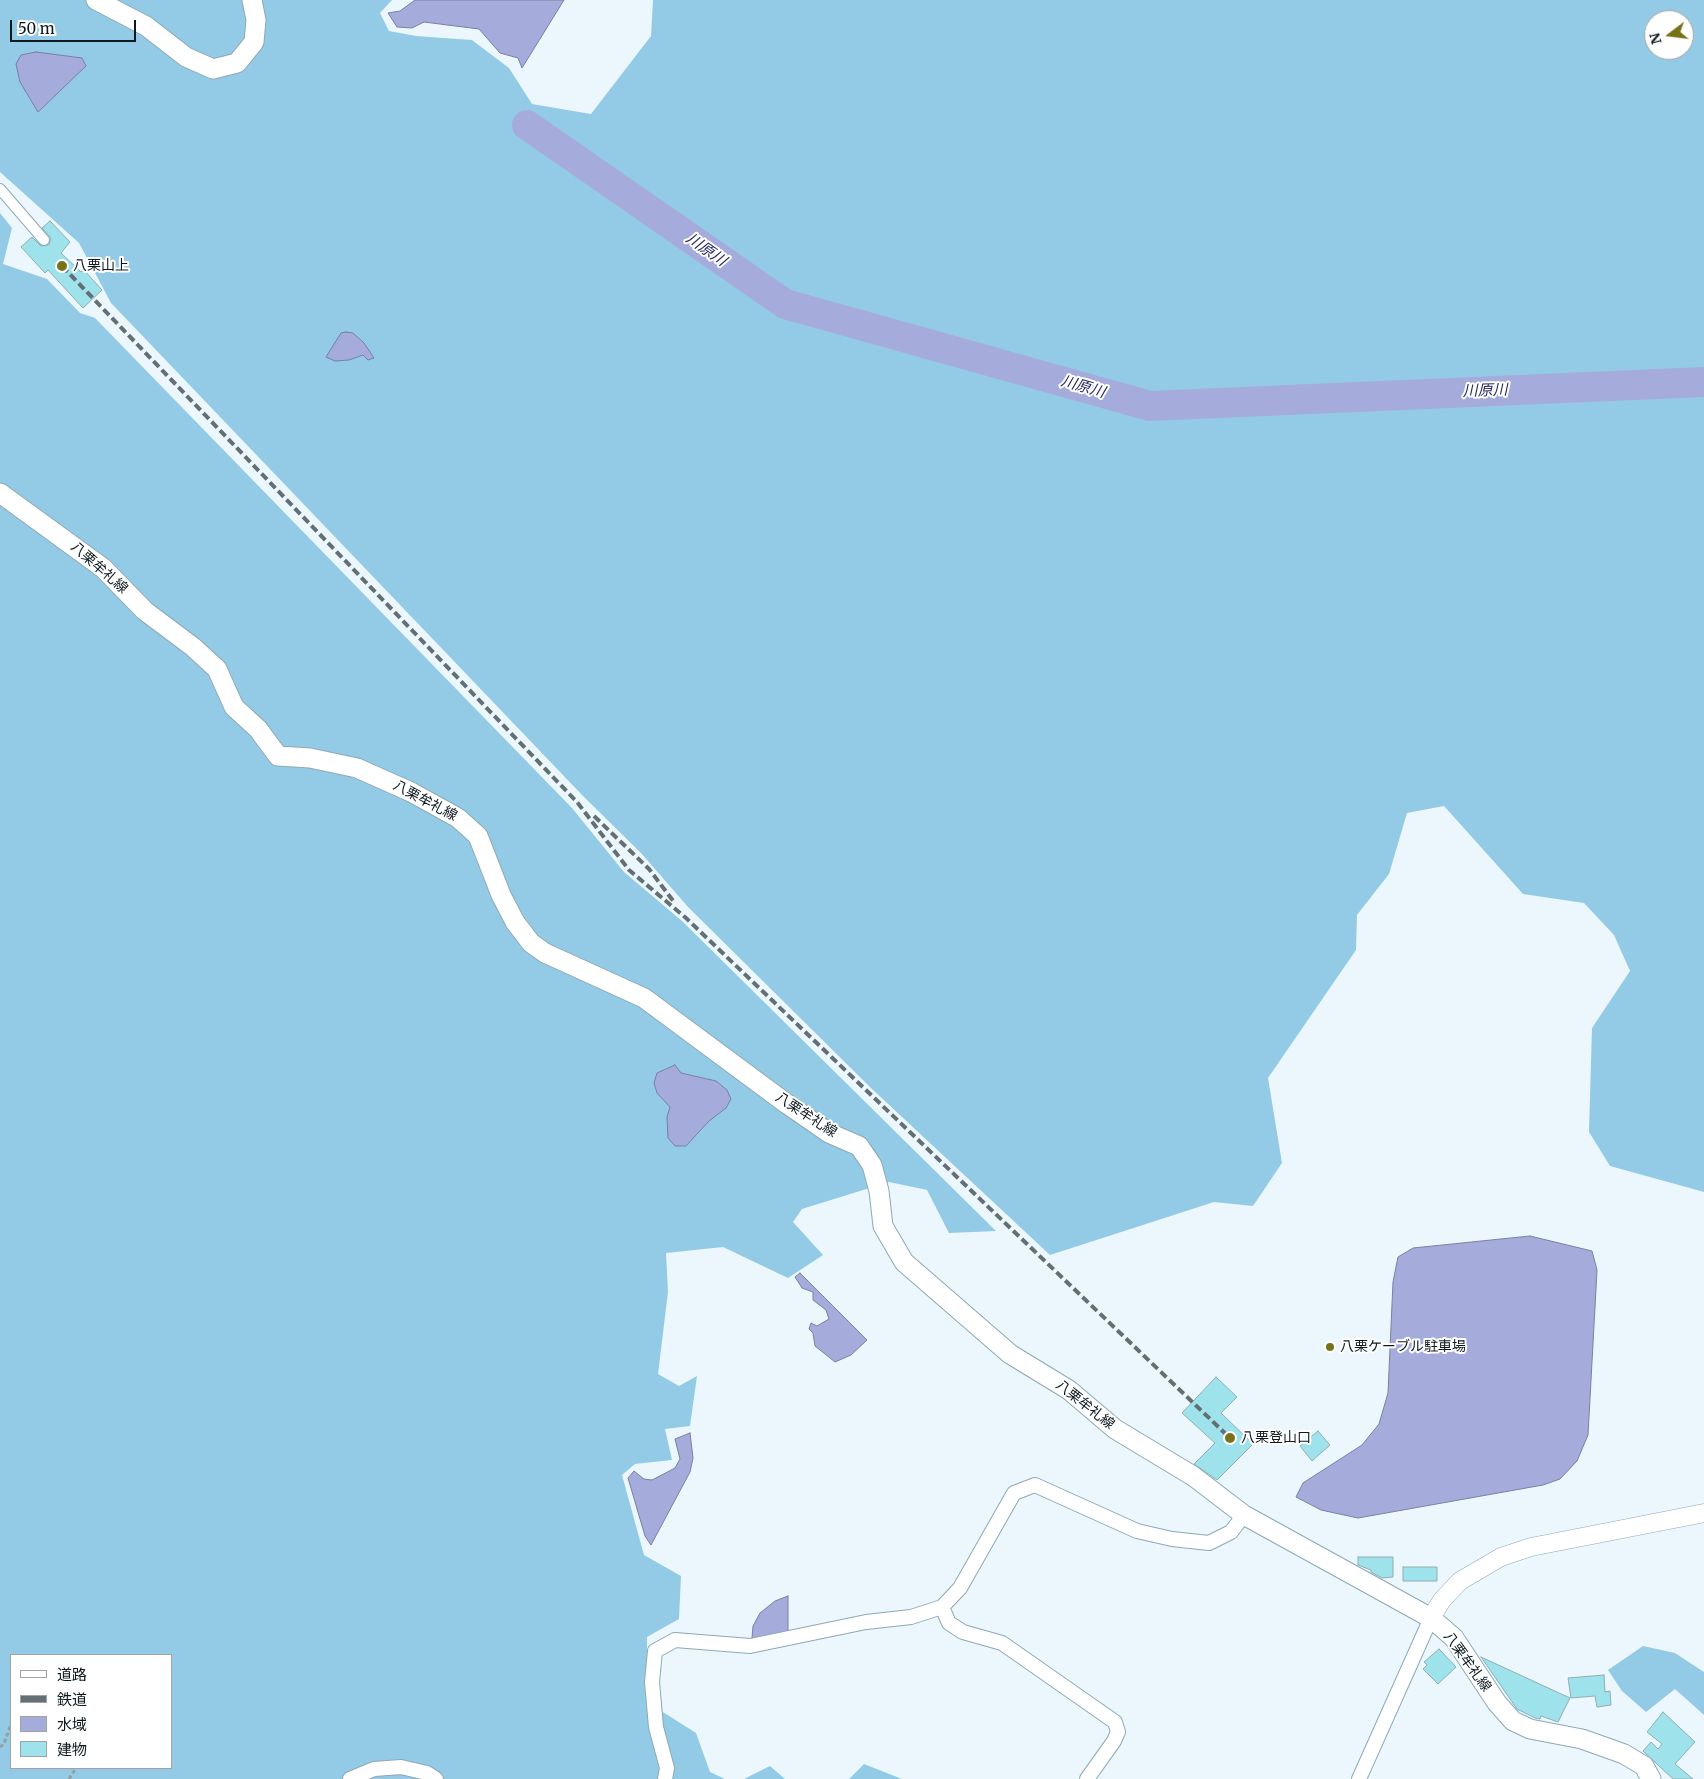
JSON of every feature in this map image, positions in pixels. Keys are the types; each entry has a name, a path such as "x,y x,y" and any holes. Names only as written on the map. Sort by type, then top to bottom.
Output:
{"main road":[{"path":"96,0 146,26 186,57 213,68 237,63 254,42 256,20 252,0"},
{"name":"八栗牟礼線","path":"0,493 103,568 146,611 193,647 217,669 234,707 258,729 278,756 310,758 356,768 411,792 458,818 478,836 501,895 515,922 531,943 545,953 644,998 787,1104 829,1132 859,1146 872,1165 879,1191 883,1226 904,1262 1010,1354 1069,1390 1115,1429 1193,1476 1244,1515 1431,1618 1454,1638 1496,1703 1513,1720 1530,1729 1582,1739 1624,1754 1644,1766 1651,1779"}],"street":[{"path":"0,189 44,240"},
{"path":"665,1779 667,1768 656,1727 652,1682 654,1651 675,1640 750,1646 866,1622 911,1617 942,1607 960,1588 1014,1492 1035,1485 1136,1531 1172,1539 1209,1543 1231,1532 1244,1515"},
{"path":"1358,1779 1431,1618 1442,1600 1460,1581 1501,1557 1531,1547 1704,1513"},
{"path":"942,1607 949,1623 962,1632 1002,1643 1115,1722 1118,1732 1114,1741 1087,1779"},
{"path":"350,1779 374,1769 401,1767 427,1773 436,1779"}],"path":[{"path":"0,1747 4,1744 10,1727"}],"shaded area":[{"path":"0,0 392,0 380,13 389,31 416,36 472,40 509,68 532,104 591,114 651,36 653,0 1704,0 1704,1192 1610,1166 1589,1132 1592,1028 1630,971 1614,935 1584,903 1523,894 1444,806 1407,813 1389,874 1357,915 1356,950 1268,1078 1282,1163 1253,1206 1214,1202 1050,1255 872,1089 688,907 641,853 583,796 111,303 79,243 0,172"},
{"path":"0,213 12,228 3,264 47,279 80,313 95,318 572,808 624,872 682,921 996,1231 949,1233 927,1190 889,1182 802,1209 793,1222 823,1255 788,1278 723,1247 666,1253 668,1292 658,1374 679,1386 697,1376 690,1426 665,1429 672,1460 635,1464 622,1475 644,1555 681,1576 679,1619 647,1637 647,1702 696,1733 710,1772 725,1779 0,1779"},
{"path":"1643,1646 1675,1653 1704,1672 1704,1715 1675,1689 1646,1712 1622,1691 1608,1670"},
{"path":"864,1764 902,1779 849,1779"},
{"path":"770,1766 785,1779 744,1779"}],"water":[{"path":"415,0 564,0 522,68 518,58 500,53 479,29 424,22 412,28 397,27 388,13 400,11"},
{"path":"36,52 82,58 86,66 38,112 20,82 16,64 21,55"},
{"path":"341,333 353,333 364,343 374,358 368,360 363,355 349,360 335,361 326,357"},
{"path":"675,1065 681,1073 716,1081 727,1090 731,1099 726,1108 709,1121 686,1146 675,1146 668,1138 667,1117 670,1107 657,1093 654,1083 657,1073"},
{"path":"1530,1236 1592,1251 1597,1270 1588,1435 1577,1461 1560,1479 1543,1485 1358,1518 1321,1510 1296,1497 1303,1483 1362,1445 1379,1424 1388,1393 1393,1282 1398,1257 1413,1248"},
{"path":"800,1273 867,1340 851,1355 835,1362 815,1346 813,1333 809,1329 811,1323 817,1326 829,1319 826,1310 813,1300 813,1292 802,1288 795,1277"},
{"path":"690,1433 693,1458 690,1472 651,1545 645,1536 628,1478 634,1471 644,1479 652,1480 675,1468 680,1459 675,1439"},
{"path":"788,1596 788,1631 765,1638 752,1638 753,1626 760,1613 775,1601"}],"building":[{"path":"50,221 70,242 61,253 81,272 84,270 102,290 83,308 48,270 45,273 21,247 32,237 41,246 49,245 51,238 42,228"},
{"path":"1216,1377 1237,1397 1221,1413 1253,1444 1217,1480 1194,1464 1215,1443 1182,1413"},
{"path":"1318,1431 1330,1445 1312,1461 1300,1446"},
{"path":"1358,1557 1393,1557 1393,1577 1382,1578 1371,1572 1371,1570 1358,1565"},
{"path":"1403,1567 1437,1567 1437,1581 1403,1581"},
{"path":"1439,1649 1456,1667 1438,1684 1423,1669 1427,1665 1424,1662"},
{"path":"1481,1657 1570,1698 1558,1722 1541,1716 1540,1719 1535,1718 1517,1709"},
{"path":"1604,1675 1605,1692 1610,1691 1611,1705 1597,1707 1595,1696 1571,1698 1568,1678"},
{"path":"1663,1712 1695,1742 1675,1764 1693,1779 1673,1779 1643,1751 1651,1742 1658,1749 1662,1744 1647,1732"}],"waterway":[{"name":"川原川","path":"527,125 785,304 1150,406 1704,382"}],"railway":[{"path":"62,266 577,802 629,870 686,918 1230,1438"},
{"path":"594,816 649,869 674,902"}],"place":[{"name":"八栗山上","path":"62,266"},
{"name":"八栗ケーブル駐車場","path":"1330,1347"},
{"name":"八栗登山口","path":"1230,1438"}]}
